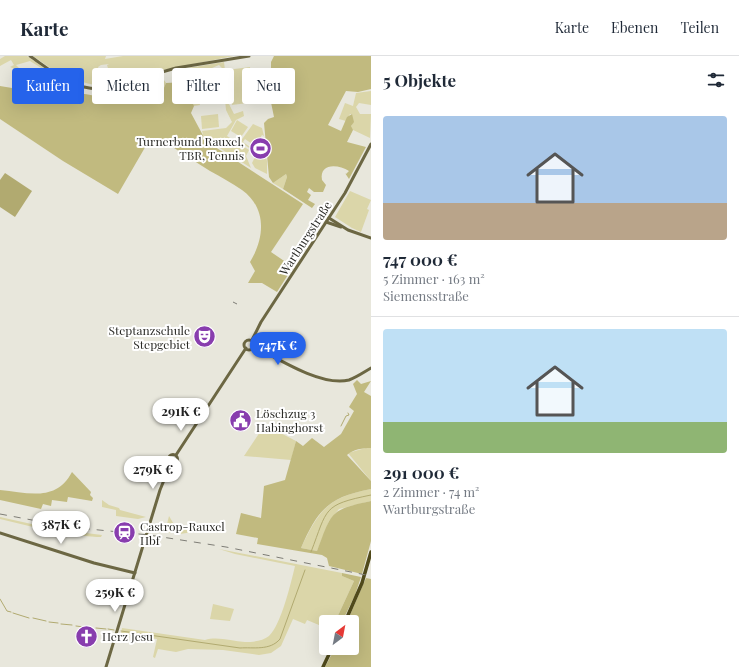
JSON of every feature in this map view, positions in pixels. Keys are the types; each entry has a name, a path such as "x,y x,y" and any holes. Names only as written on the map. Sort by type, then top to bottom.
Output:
{"main road":[{"path":"30,56 73,85 96,89 106,88 176,68 249,56"},
{"name":"Wartburgstraße","path":"252,340 261,322 349,186 371,144"},
{"path":"329,218 343,227"},
{"path":"326,222 371,238"},
{"path":"106,667 163,482 171,463 169,457 171,455 176,455 246,348 244,344 245,341 252,340 254,346 308,373 332,380 348,380 371,368"},
{"path":"246,348 251,350 254,346"},
{"path":"171,463 176,463 178,461 176,455"},
{"path":"0,533 118,570 135,573"},
{"path":"348,615 362,583 371,552"},
{"path":"323,667 329,655"}],"shaded area":[{"path":"5,56 27,56 44,68 41,68 30,61 16,65 19,68 12,68 10,67 14,65 11,60 0,66 0,59"},
{"path":"33,56 106,56 105,59 123,56 234,56 164,70 164,68 108,68 107,65 109,64 101,65 98,68 92,68 92,85 84,82 84,68 50,68"},
{"path":"274,56 371,56 371,89 358,92 346,91 328,125 341,131 347,117 352,114 354,122 351,126 353,130 347,142 366,147 349,179 345,173 346,174 349,171 340,167 330,166 323,170 322,180 326,185 323,192 314,192 309,188 307,192 311,195 308,200 315,204 312,208 283,189 287,177 286,174 273,183 269,177 264,123 268,119 274,117 271,104 295,104 295,68 271,68 271,62"},
{"path":"224,62 225,68 222,68 219,65 212,68 187,68"},
{"path":"242,68 242,104 232,105 234,104 234,69"},
{"path":"166,83 172,83 172,104 193,104 194,106 191,113 206,141 303,204 271,252 293,267 277,292 262,283 248,283 255,271 250,262 258,244 261,224 260,215 250,198 234,185 163,141 147,144 118,194 63,161 0,119 0,86 12,88 12,104 84,104 84,94 92,95 92,104 164,104 164,88"},
{"path":"371,91 371,105 359,103 356,107 360,114 371,114 370,138 351,129 352,114 350,114 346,121 339,119 345,103 353,106 356,93"},
{"path":"225,104 229,104 234,114 243,111 244,116 236,120 227,136 249,150 246,156 251,168 204,138 202,131 226,128 232,122 226,110"},
{"path":"218,114 219,127 202,129 201,116"},
{"path":"237,120 248,127 241,137 231,131"},
{"path":"253,124 262,128 264,136 262,135 255,146 245,139 243,142 253,149 256,148 258,152 263,148 260,140 262,139 267,161 267,174 255,168 252,163 257,153 240,142"},
{"path":"5,173 32,191 15,217 0,207 0,180"},
{"path":"286,174 287,177 283,189 273,183"},
{"path":"350,191 371,200 361,232 335,217"},
{"path":"357,380 361,384 371,381 364,392 371,396 371,448 355,450 347,455 371,481 371,489 345,496 327,507 313,523 301,548 317,551 330,520 339,510 371,501 371,541 362,574 329,566 327,558 322,555 257,544 258,538 236,534 241,513 261,518 264,486 285,480 296,441 303,446 312,438 324,447 341,434 354,411 349,407 357,394 353,384"},
{"path":"269,427 296,441 291,460 244,456 262,429 266,431"},
{"path":"369,447 371,448 371,481 348,453"},
{"path":"72,472 91,492 90,495 93,498 92,501 68,497 67,502 52,500 51,506 43,504 41,509 0,500 0,490 31,494 50,492 66,482"},
{"path":"371,489 371,501 339,509 329,521 317,551 301,548 313,524 327,507 344,496"},
{"path":"102,500 109,505 119,508 120,510 146,517 138,519 116,516 116,510 102,507"},
{"path":"169,516 175,526 193,532 180,534 165,532"},
{"path":"0,517 54,529 102,535 101,537 97,537 62,534 0,519"},
{"path":"219,549 342,573 342,576 354,581 338,615 319,615 319,625 307,620 305,624 293,619 281,646 271,653 259,655 223,650 188,649 176,652 158,649 155,658 153,657 157,639 121,634 122,628 205,640 220,639 245,642 267,638 278,623 295,566 235,554"},
{"path":"342,573 361,577 355,595 345,615 338,615 354,581 342,576"},
{"path":"366,578 371,579 371,667 325,667 331,655 359,655 359,615 350,615"},
{"path":"213,604 234,609 230,621 210,619"}],"waterway":[{"path":"341,426 346,416 349,415 348,413"},
{"path":"311,552 321,526 329,511 343,502 371,495"},
{"path":"121,631 240,648 266,647 276,643 280,639 305,570"},
{"path":"0,599 7,611 11,612"},
{"path":"13,613 29,618"},
{"path":"33,618 46,621"},
{"path":"49,622 58,623"},
{"path":"61,624 72,625"},
{"path":"76,626 92,628"},
{"path":"96,628 106,629"},
{"path":"108,629 114,630"}],"railway":[{"path":"233,302 237,304"},
{"path":"0,514 69,527 149,535 226,547 371,576"}],"place":[{"name":"Turnerbund Rauxel, TBR, Tennis","path":"260,148"},
{"name":"Steptanzschule Stepgebiet","path":"205,337"},
{"name":"Löschzug 3 Habinghorst","path":"241,420"},
{"name":"Castrop-Rauxel Hbf","path":"124,533"},
{"name":"Herz Jesu","path":"86,636"}]}
